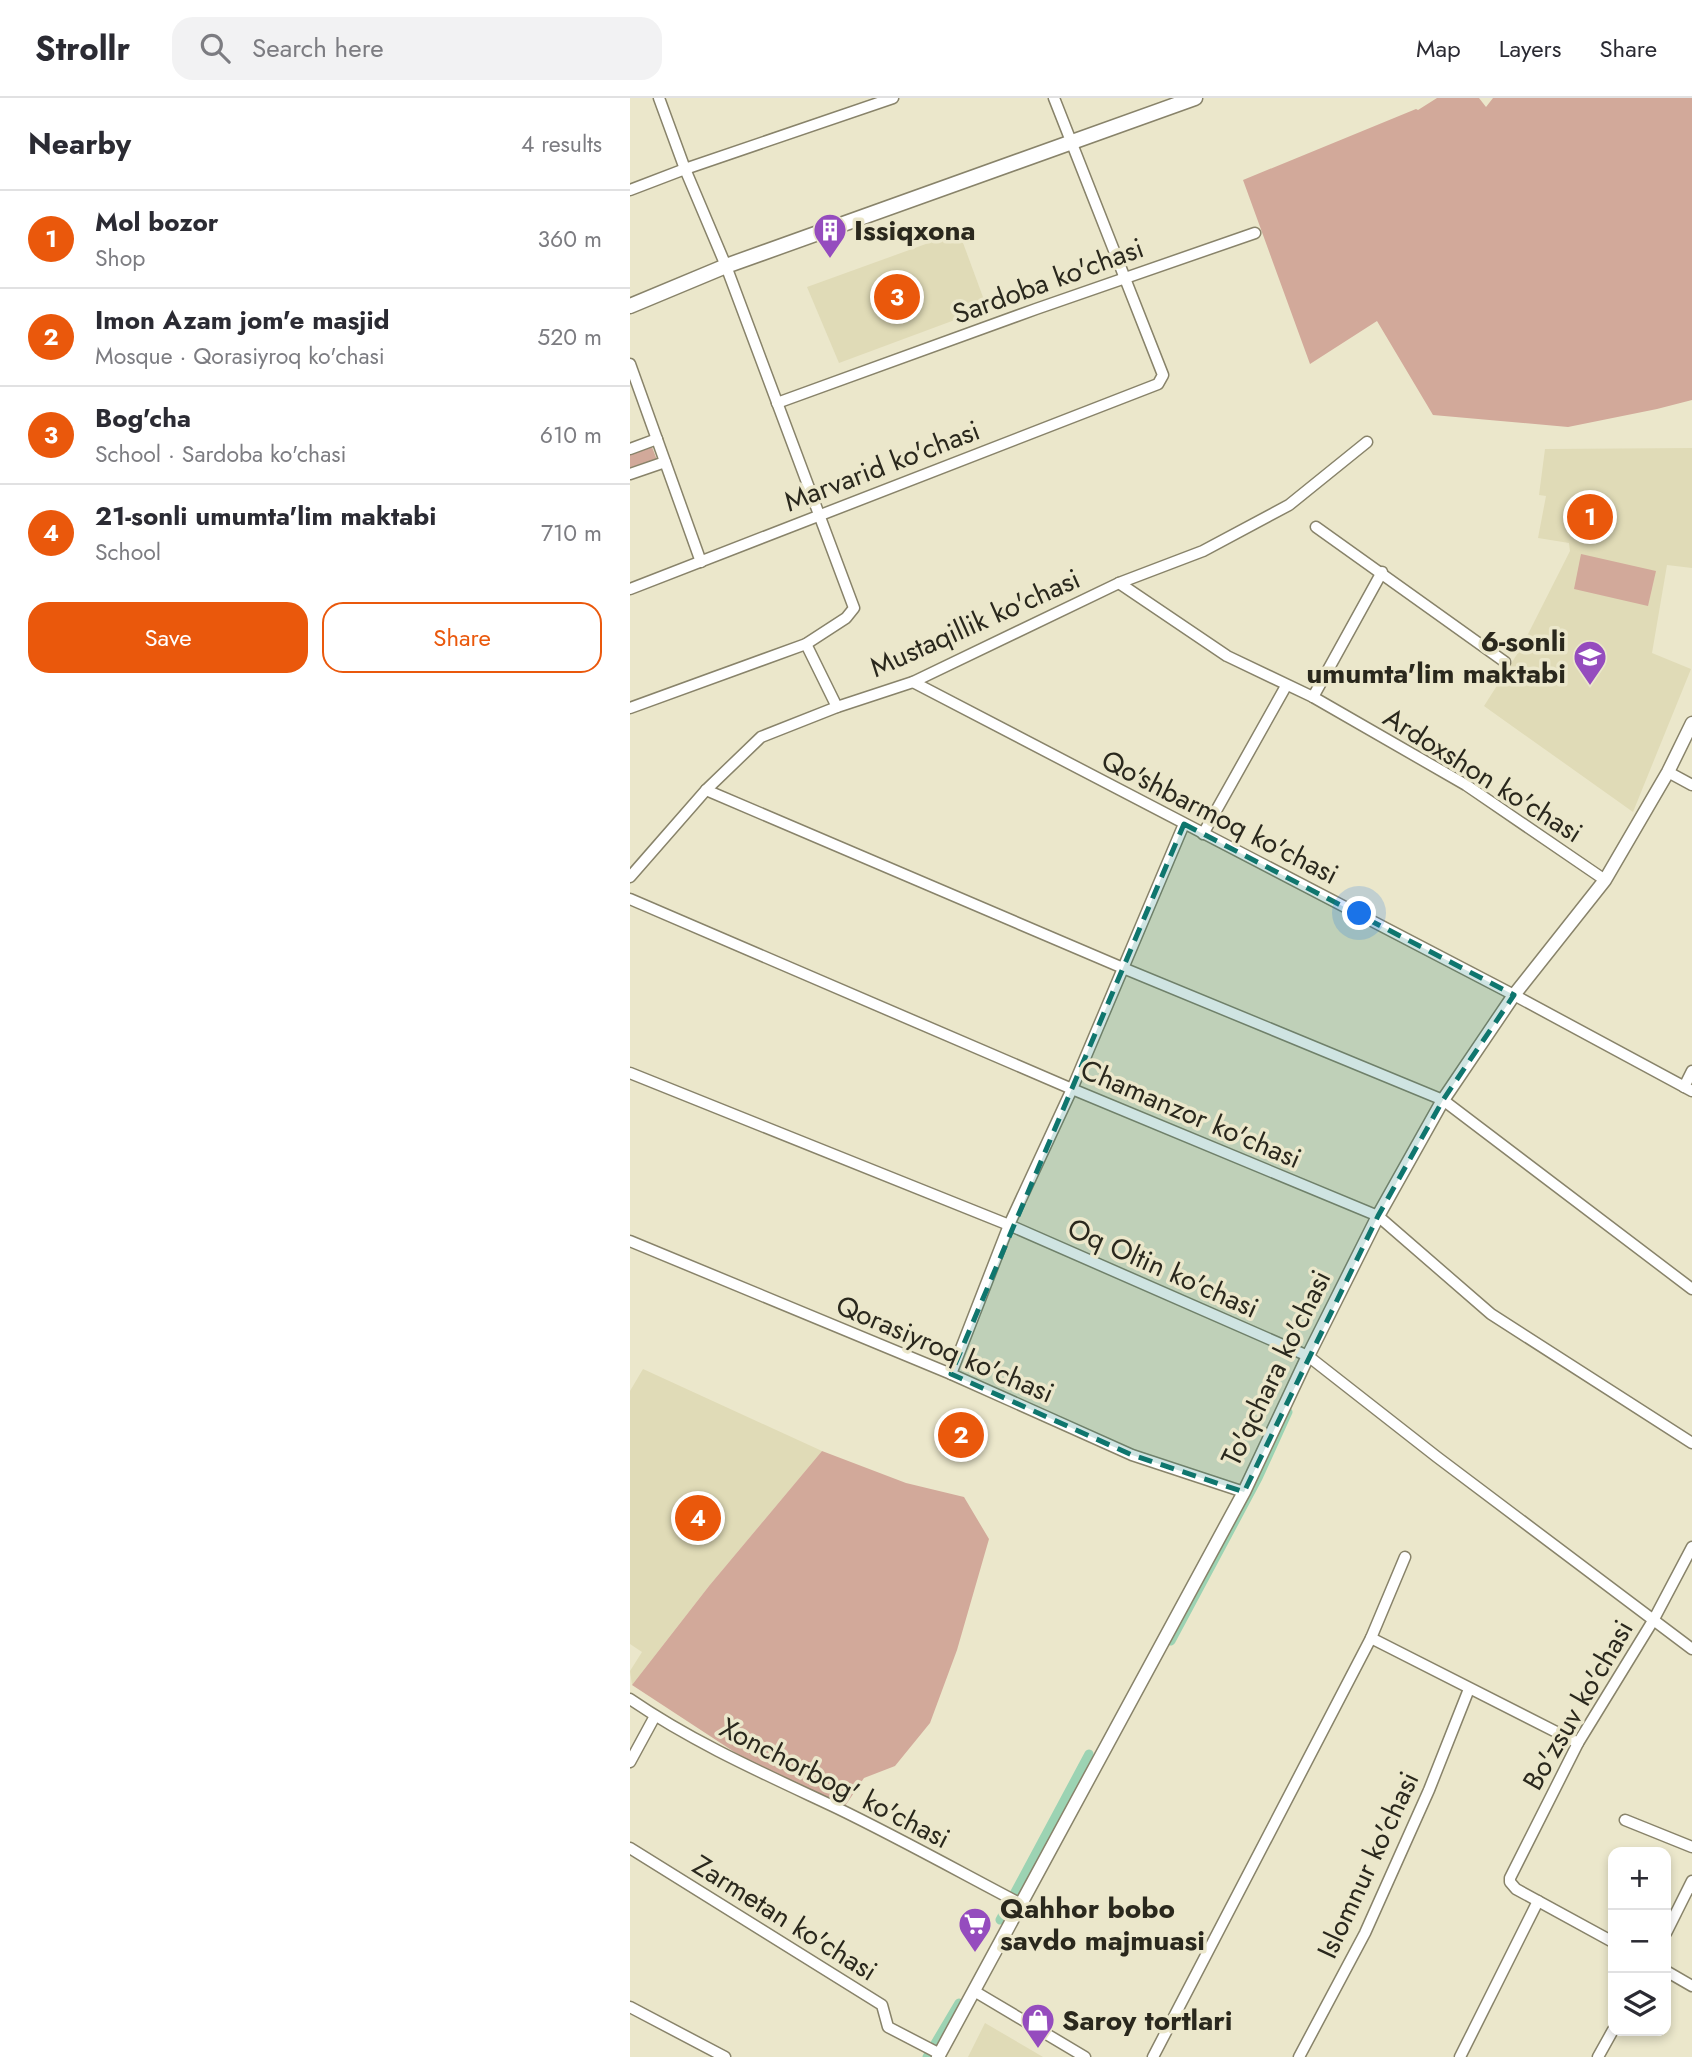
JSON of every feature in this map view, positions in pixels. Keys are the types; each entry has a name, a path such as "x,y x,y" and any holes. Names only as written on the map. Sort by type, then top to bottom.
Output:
{"main road":[{"path":"630,306 726,266 1195,98"}],"street":[{"path":"630,708 806,644 846,618 854,607 726,266 685,169 659,98"},
{"path":"630,190 893,98"},
{"path":"1054,98 1123,278"},
{"name":"Sardoba ko'chasi","path":"777,403 1255,233"},
{"name":"Marvarid ko'chasi","path":"630,589 1158,384 1163,375 1123,278"},
{"path":"630,364 701,562"},
{"path":"630,449 657,439"},
{"name":"Mustaqillik ko'chasi","path":"630,877 706,790 761,737 837,707 913,682 1119,583 1203,551 1289,505 1367,442"},
{"path":"630,474 665,462"},
{"path":"1316,527 1505,662"},
{"path":"1313,697 1382,572"},
{"name":"Ardoxshon ko'chasi","path":"1119,583 1227,656 1313,697 1466,785 1605,880"},
{"path":"806,644 837,707"},
{"name":"Qo'shbarmoq ko'chasi","path":"913,682 1514,995 1688,1089"},
{"path":"1203,834 1286,686"},
{"name":"To'qchara ko'chasi","path":"939,2055 1244,1492 1378,1216 1443,1100 1514,995 1605,880 1668,772 1692,723"},
{"path":"1668,772 1692,785"},
{"path":"706,790 1123,968 1443,1100 1692,1289"},
{"path":"951,1374 1009,1225 1072,1089 1184,824"},
{"name":"Chamanzor ko'chasi","path":"630,900 1378,1216 1490,1314 1692,1443"},
{"path":"1688,1089 1692,1072"},
{"name":"Oq Oltin ko'chasi","path":"630,1073 1009,1225 1308,1356 1692,1649"},
{"name":"Qorasiyroq ko'chasi","path":"630,1241 951,1374 1132,1455 1244,1492"},
{"name":"Bo'zsuv ko'chasi","path":"1538,1900 1512,1886 1510,1878 1578,1743 1654,1619 1692,1548"},
{"path":"1153,2057 1371,1638 1405,1557"},
{"path":"1371,1638 1578,1743"},
{"name":"Islomnur ko'chasi","path":"1299,2057 1365,1933 1429,1790 1469,1689"},
{"name":"Xonchorbog' ko'chasi","path":"630,1699 655,1716 1021,1905"},
{"path":"630,1762 655,1716"},
{"path":"1625,1820 1692,1847"},
{"name":"Zarmetan ko'chasi","path":"630,1848 882,2005 888,2027 939,2055"},
{"path":"1671,1923 1692,1881"},
{"path":"1460,2057 1538,1900 1608,1939"},
{"path":"1669,1973 1692,1986"},
{"path":"974,1992 1085,2057"},
{"path":"630,2007 725,2057"},
{"path":"1598,2057 1610,2036"}],"highlighted area":[{"path":"1184,824 1514,995 1443,1100 1378,1216 1244,1492 1132,1455 951,1374"}],"shaded area":[{"path":"1437,98 1479,98 1486,107 1493,98 1692,98 1692,400 1568,427 1433,415 1377,321 1310,364 1243,180 1418,110"},
{"path":"959,232 987,308 839,363 807,287"},
{"path":"652,447 657,460 630,469 630,455"},
{"name":"6-sonli umumta'lim maktabi","path":"1692,448 1692,568 1667,565 1652,653 1691,669 1633,812 1484,706 1521,648 1570,551 1569,543 1538,538 1546,496 1539,495 1545,449"},
{"path":"1581,554 1656,571 1648,606 1574,589"},
{"path":"643,1369 822,1451 709,1586 632,1685 630,1671 642,1652 630,1644 630,1391"},
{"path":"822,1451 906,1483 964,1497 989,1539 957,1650 930,1723 895,1766 864,1778 845,1806 742,1757 632,1685 709,1586"},
{"path":"985,2023 1026,2047 1043,2057 968,2057"}],"waterway":[{"path":"1171,1641 1258,1478 1288,1412"},
{"path":"1000,1920 1089,1754"},
{"path":"927,2057 959,2003"}],"place":[{"name":"Issiqxona","path":"830,260"},
{"name":"Bog'cha","path":"897,297"},
{"name":"Mol bozor","path":"1590,517"},
{"name":"6-sonli umumta'lim maktabi","path":"1590,687"},
{"name":"Imon Azam jom'e masjid","path":"961,1435"},
{"name":"21-sonli umumta'lim maktabi","path":"698,1518"},
{"name":"Qahhor bobo savdo majmuasi","path":"975,1954"},
{"name":"Saroy tortlari","path":"1038,2050"}]}
